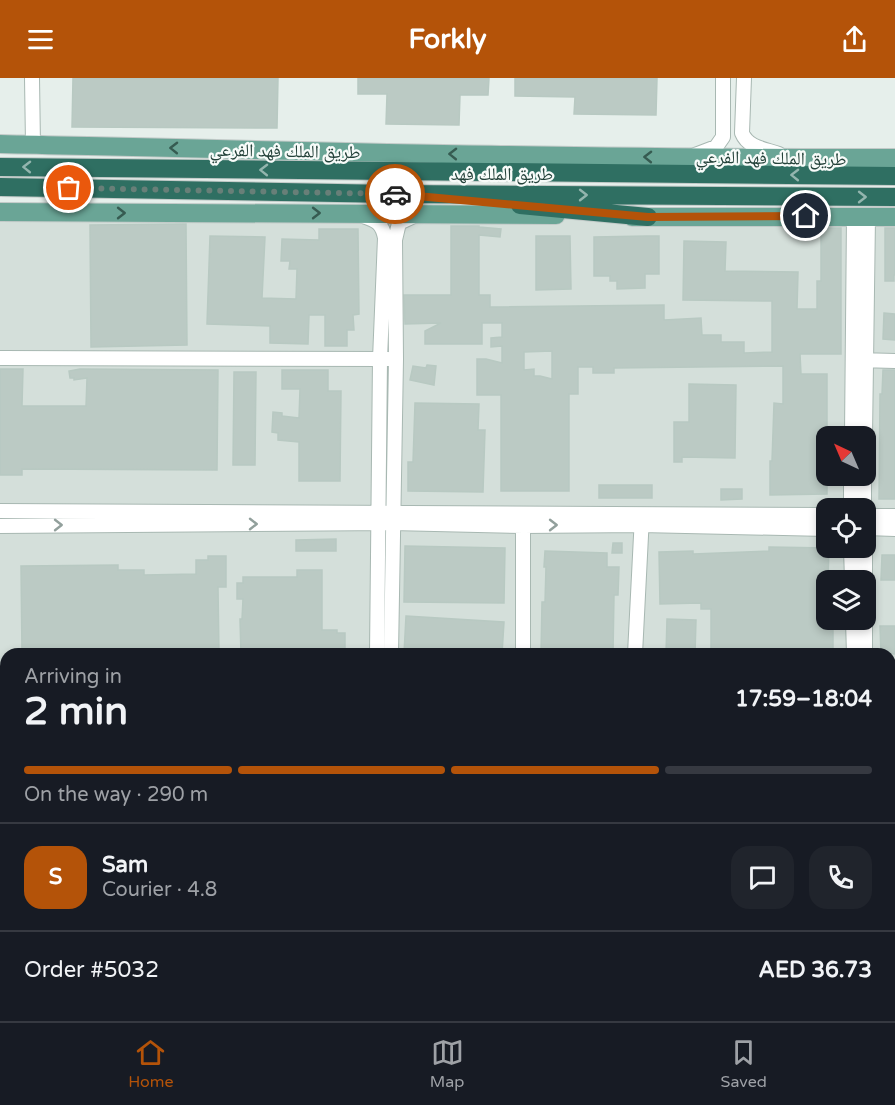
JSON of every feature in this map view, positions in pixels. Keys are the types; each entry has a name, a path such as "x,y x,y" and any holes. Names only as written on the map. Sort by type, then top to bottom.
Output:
{"highway":[{"name":"طريق الملك فهد","path":"0,167 895,176"},
{"name":"طريق الملك فهد","path":"0,187 393,194 895,197"},
{"path":"393,194 648,217"}],"main road":[{"name":"طريق الملك فهد الفرعي","path":"0,144 412,154 795,159 895,158"},
{"path":"0,213 895,217"}],"street":[{"path":"32,78 33,145"},
{"path":"691,157 716,147 723,137 723,78"},
{"path":"744,78 742,133 745,140 750,145 795,159"},
{"path":"356,214 380,225 385,238 380,359 386,518 393,581 392,648"},
{"path":"377,648 378,587 386,518 396,359 395,240 399,223 415,215"},
{"path":"853,426 859,360 861,217"},
{"path":"0,358 396,359"},
{"path":"859,360 895,361"},
{"path":"859,360 864,426"},
{"path":"0,511 386,518 641,519 816,516"},
{"path":"876,516 895,516"},
{"path":"0,526 386,518 523,526 641,519 816,528"},
{"path":"635,648 641,519"},
{"path":"523,526 523,648"},
{"path":"876,528 895,529"},
{"path":"378,587 393,581"},
{"path":"853,630 854,648"},
{"path":"865,630 865,648"}],"shaded area":[{"path":"0,217 895,220 895,648 0,648"}],"building":[{"path":"73,78 278,78 277,128 72,127"},
{"path":"358,78 489,78 488,95 460,95 459,125 386,124 387,94 358,94"},
{"path":"515,78 657,78 656,115 574,114 575,97 515,96"},
{"path":"186,224 187,345 91,347 90,225"},
{"path":"451,226 501,229 500,237 479,235 479,295 490,295 490,307 664,305 664,320 701,318 702,335 721,335 721,342 744,342 744,353 772,352 772,301 683,300 684,241 726,242 725,271 798,272 797,309 817,309 817,281 821,281 821,228 841,228 841,354 800,354 801,374 827,374 827,426 816,426 816,486 827,486 827,494 770,495 774,403 783,404 783,366 614,368 614,373 593,373 593,367 578,367 578,394 569,394 569,491 501,491 501,395 477,395 477,359 502,363 502,346 491,347 491,338 502,337 502,323 482,323 482,344 425,344 425,331 441,323 405,324 404,295 451,295","holes":["552,351 552,379 534,376 534,369 524,370 524,352"]},
{"path":"885,228 895,228 894,281 885,281"},
{"path":"319,229 358,229 359,314 353,315 354,330 347,330 347,346 325,346 325,315 309,315 308,344 270,343 270,326 207,324 210,236 265,237 262,298 296,299 297,269 289,269 290,261 281,261 282,239 319,240"},
{"path":"536,236 570,236 571,289 536,290"},
{"path":"659,236 659,274 645,274 645,288 617,289 617,281 610,281 610,276 594,276 594,237"},
{"path":"884,313 895,314 895,340 883,339"},
{"path":"427,365 436,366 434,385 410,380 413,366 426,368"},
{"path":"0,369 23,369 22,406 86,406 87,378 74,380 70,378 69,371 80,369 218,370 217,470 22,469 22,475 0,475"},
{"path":"282,370 328,370 328,391 341,391 340,481 299,481 299,442 278,440 278,433 272,432 273,412 282,413 282,416 299,418 300,389 282,389"},
{"path":"883,370 895,370 895,499 879,499 880,394 882,394"},
{"path":"234,372 256,372 255,465 233,465"},
{"path":"689,384 736,385 735,458 682,457 682,462 674,462 674,422 689,422"},
{"path":"415,403 479,404 478,430 485,430 483,492 408,491 408,462 413,462"},
{"path":"599,485 652,485 652,498 599,498"},
{"path":"721,489 742,489 742,499 721,500"},
{"path":"336,539 336,551 296,551 296,540"},
{"path":"613,543 622,543 622,553 612,553"},
{"path":"405,546 505,548 504,603 404,602"},
{"path":"769,547 816,548 816,558 829,558 828,570 816,570 816,630 833,630 833,648 711,648 711,609 701,609 701,603 660,604 659,552 693,551 693,554 769,551"},
{"path":"545,551 607,553 607,567 619,567 618,595 614,595 613,648 541,648 542,602 545,602 546,567 544,567"},
{"path":"882,555 895,555 895,580 881,580"},
{"path":"208,556 226,556 226,587 218,587 219,648 22,648 21,566 118,565 118,570 144,570 144,575 196,574 196,560 208,560"},
{"path":"297,570 322,570 322,630 337,630 337,633 345,633 345,648 241,648 240,619 242,619 243,599 237,599 237,583 243,583 243,577 297,577"},
{"path":"406,616 504,622 502,648 404,648"},
{"path":"667,619 696,620 695,648 666,648"},
{"path":"880,626 895,626 895,648 881,648"}],"way so far":[{"path":"69,188 395,194"}],"route":[{"path":"395,194 648,217 806,216"}]}
